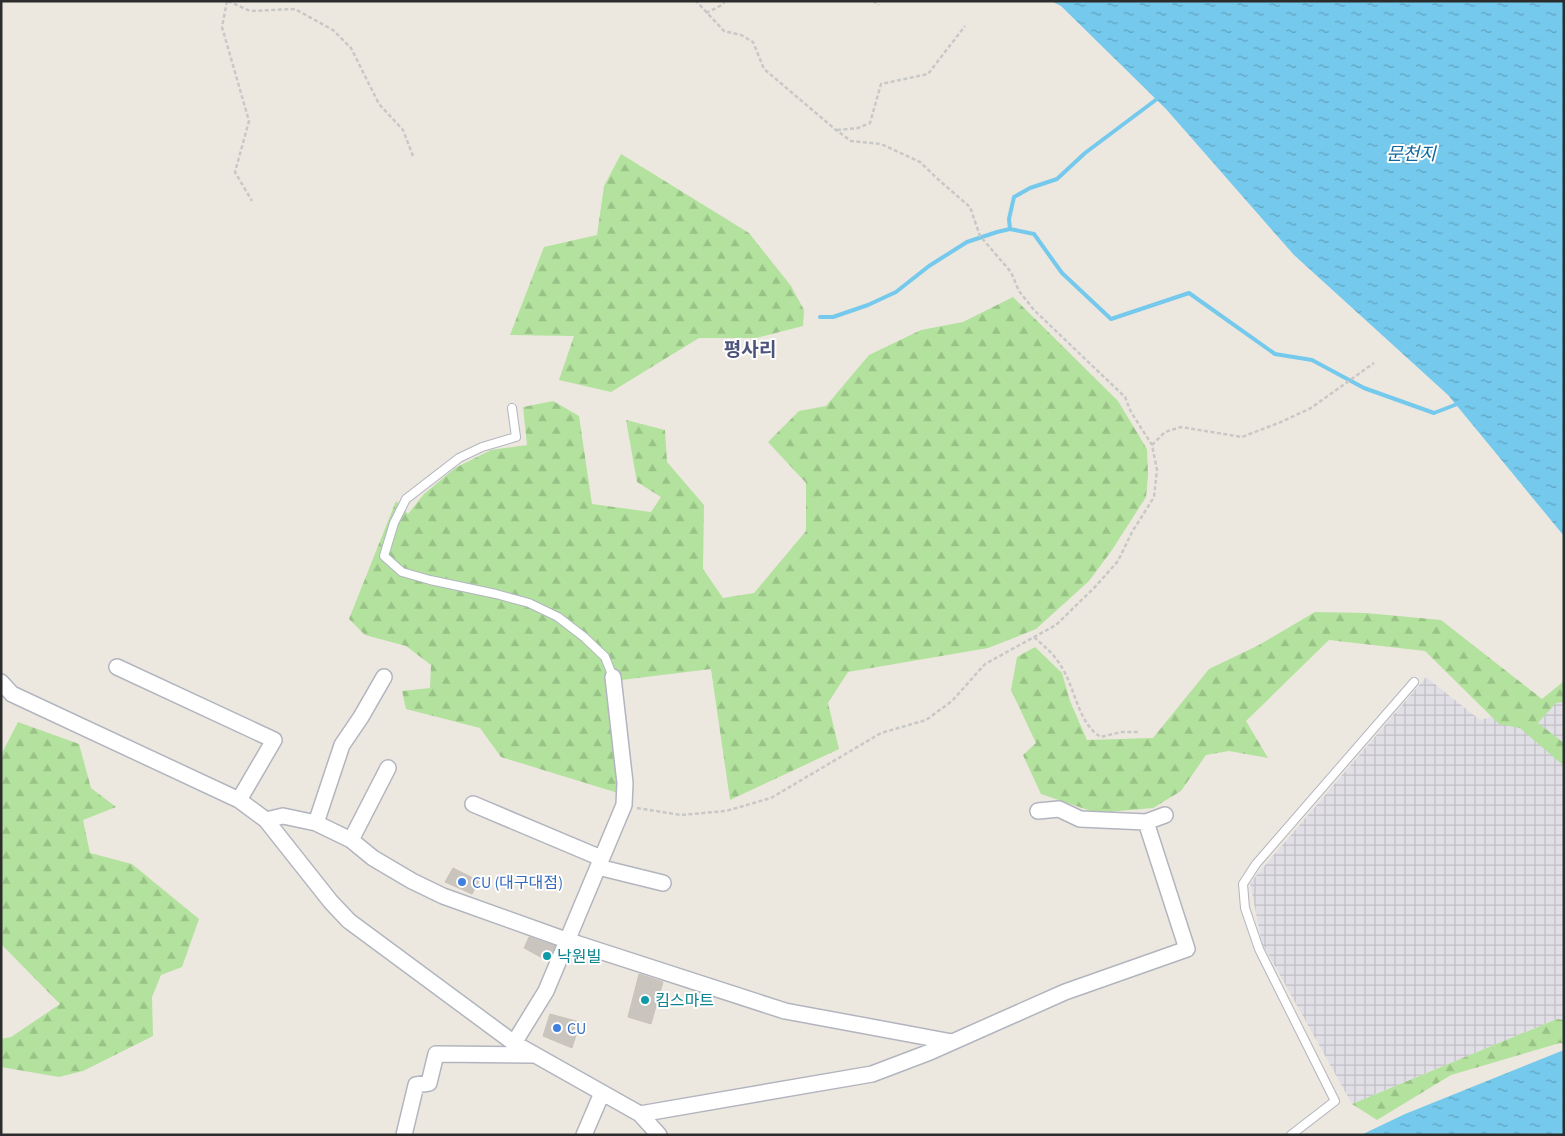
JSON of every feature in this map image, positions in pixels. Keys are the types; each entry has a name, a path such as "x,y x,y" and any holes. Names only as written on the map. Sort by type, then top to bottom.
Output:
{"street":[{"path":"117,667 274,740 239,800"},
{"path":"316,824 342,745 384,676"},
{"path":"514,1043 546,991 624,805 625,783 613,677"},
{"path":"1,682 12,694 239,800 266,820 331,902 349,921 514,1043 604,1094 658,1135"},
{"path":"351,840 388,768"},
{"path":"473,804 599,863 663,883"},
{"path":"1038,811 1059,809 1080,819 1146,822 1165,815"},
{"path":"266,820 284,816 316,824 351,840 373,858 442,896 566,940 785,1011 952,1042"},
{"path":"642,1123 872,1074 952,1042 1065,992 1186,948 1146,822"},
{"path":"404,1135 416,1085 429,1084 436,1054 536,1055"},
{"path":"584,1135 604,1094"},
{"path":"590,1135 604,1094"}],"lane":[{"path":"512,408 516,437 482,447 459,458 406,500 394,523 384,556 402,572 529,603 558,617 584,637 605,657 613,677"},
{"path":"1291,1135 1335,1101 1259,949 1245,908 1242,884 1256,864 1414,682"}],"path":[{"path":"252,201 235,172 249,121 222,26 228,1 250,11 295,8 333,30 352,48 380,104 403,130 413,156"},
{"path":"624,805 681,816 726,810 771,798 880,733 926,720 952,701 985,664 1056,625 1095,587 1118,561 1132,532 1154,497 1157,470 1152,445 1131,412 1125,397 1034,310 1024,297 1011,272 980,236 970,207 920,162 880,144 851,141 836,130 764,69 753,42 742,35 724,31 696,1"},
{"path":"706,13 722,5 725,1"},
{"path":"873,1 879,5"},
{"path":"836,130 858,128 870,123 881,84 928,74 965,26"},
{"path":"1152,445 1165,432 1181,427 1242,437 1311,408 1374,363"},
{"path":"1034,637 1050,650 1061,666 1092,732 1101,737 1121,732 1140,732"}],"shaded area":[{"path":"1426,677 1480,720 1564,697 1564,1020 1557,1019 1352,1104 1262,943 1250,883"}],"green space":[{"path":"621,154 749,233 791,286 804,310 803,326 756,338 699,338 611,392 559,380 574,336 510,335 544,247 597,235 604,186"},
{"path":"1013,297 1118,401 1147,449 1148,475 1146,497 1112,550 1089,581 1036,629 988,648 848,672 828,703 839,749 730,800 711,669 605,682 618,793 501,757 480,728 406,709 402,691 430,688 431,665 406,646 365,635 349,619 396,501 408,514 424,494 455,468 491,450 527,445 523,407 553,401 579,416 592,504 651,512 661,497 637,482 626,420 665,430 667,462 704,505 703,569 723,598 754,593 806,531 806,483 768,442 799,411 826,406 869,355 921,330 963,322"},
{"path":"1315,612 1366,613 1441,620 1542,699 1564,681 1564,702 1556,703 1538,723 1564,743 1564,766 1520,728 1499,724 1425,651 1329,640 1246,721 1268,758 1229,751 1206,755 1181,791 1153,808 1097,813 1041,794 1023,755 1036,743 1011,690 1017,657 1035,647 1062,673 1070,701 1087,740 1153,738 1209,669 1259,645"},
{"path":"18,722 79,744 91,788 116,807 83,820 90,853 132,864 199,919 182,967 161,975 152,997 153,1036 83,1071 59,1077 1,1067 1,1039 11,1037 60,1004 1,944 1,755"},
{"path":"1557,1019 1564,1020 1564,1044 1560,1043 1451,1075 1377,1120 1352,1104"}],"water":[{"name":"문천지","path":"1051,1 1564,1 1564,536 1448,395 1294,255 1166,109 1061,6"},
{"path":"1564,1050 1564,1135 1361,1135 1405,1114"}],"building":[{"name":"CU (대구대점)","path":"453,868 479,881 472,894 445,882"},
{"name":"낙원빌","path":"529,937 555,946 548,961 524,948"},
{"name":"킴스마트","path":"639,974 663,982 651,1024 628,1017"},
{"path":"550,1014 580,1022 572,1048 543,1036"}],"waterway":[{"path":"1010,229 1009,219 1014,197 1030,188 1057,179 1085,153 1161,96"},
{"path":"820,317 833,317 868,305 896,292 929,266 967,242 1010,229 1034,234 1062,273 1111,319 1189,293 1275,354 1312,360 1364,388 1434,413 1460,403"}],"place":[{"name":"CU (대구대점)","path":"462,882"},
{"name":"낙원빌","path":"547,956"},
{"name":"킴스마트","path":"645,1000"},
{"name":"CU","path":"557,1028"}],"district":[{"name":"평사리","path":"750,349"}]}
